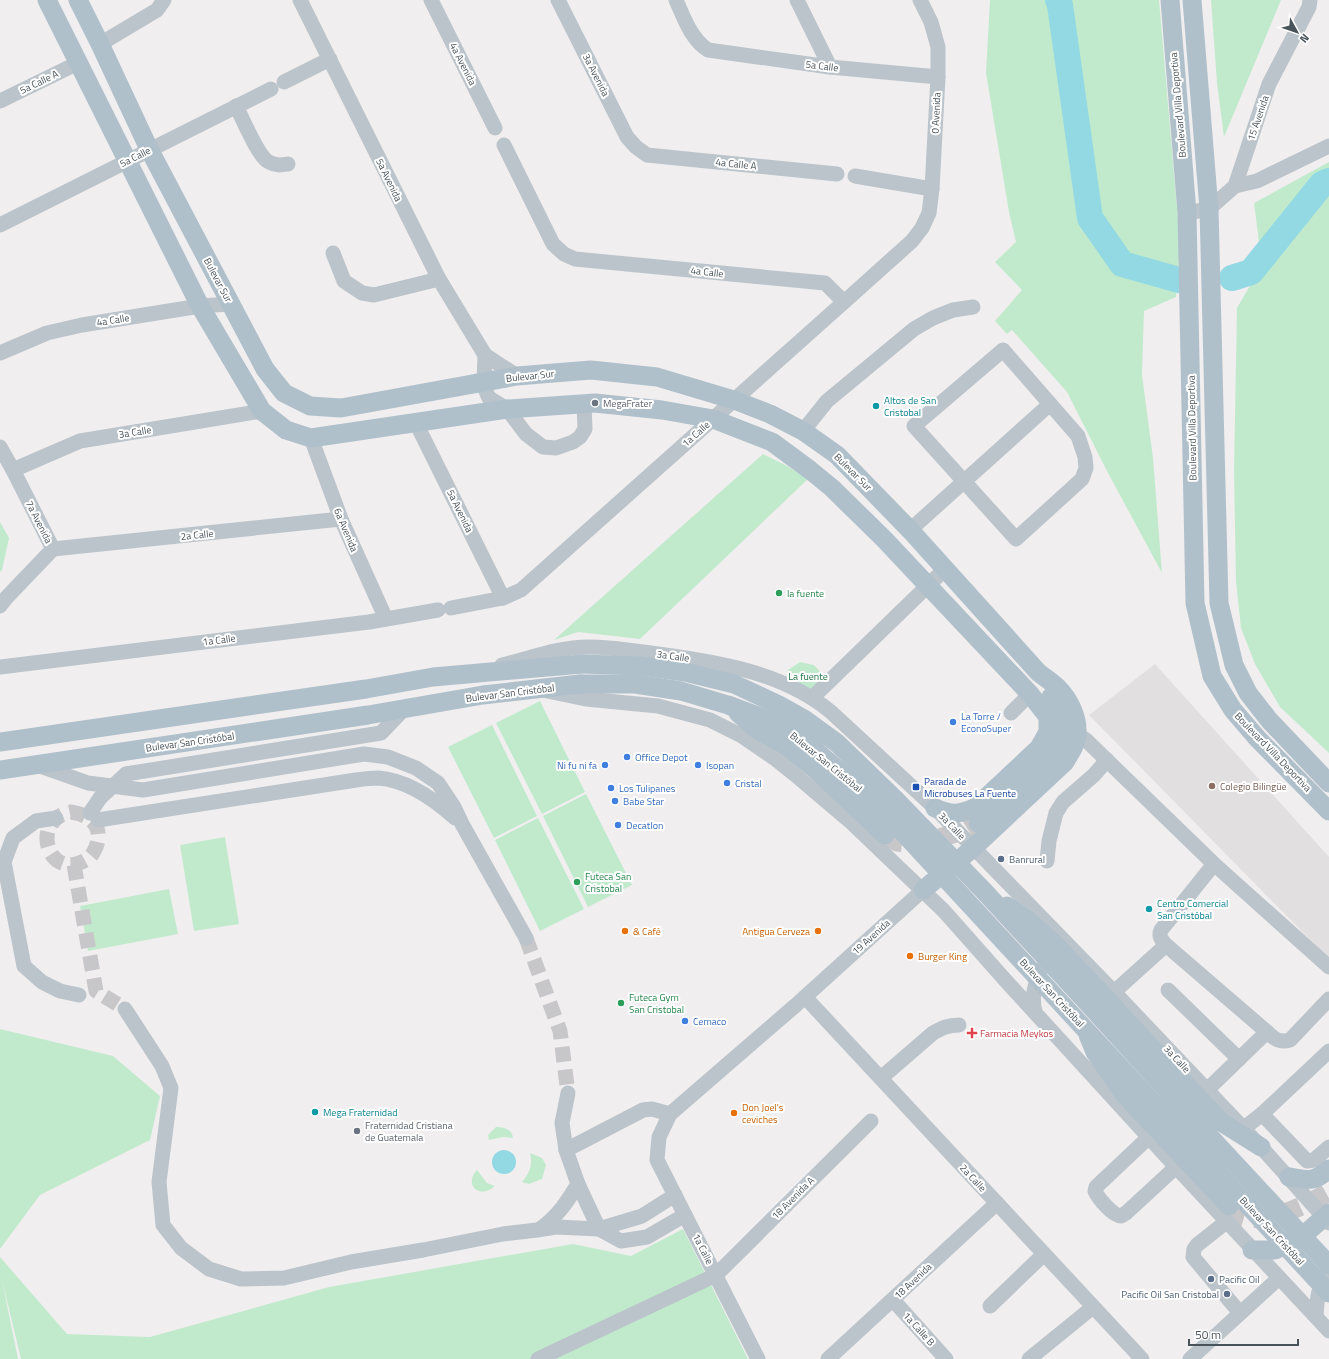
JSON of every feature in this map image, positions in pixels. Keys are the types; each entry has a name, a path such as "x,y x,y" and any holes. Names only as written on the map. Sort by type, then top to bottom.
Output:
{"main road":[{"path":"47,0 200,306 262,411 286,430 311,438 507,409 595,403 662,410 712,419 772,442 832,488 884,539 1030,694 1048,717 1048,732 1039,748 976,807 966,812 958,813 948,813 935,808"},
{"name":"Bulevar Sur","path":"78,0 149,149 230,304 265,369 284,393 310,406 341,408 517,376 591,370 657,377 734,400 770,414 803,431 837,455 910,530 1038,672 1058,688 1069,704 1075,717 1077,734"},
{"name":"Boulevard Villa Deportiva","path":"1170,0 1187,213 1195,602 1212,676 1233,710 1257,738 1329,811"},
{"name":"Boulevard Villa Deportiva","path":"1192,0 1209,209 1219,603 1234,665 1248,694 1269,720 1329,783"},
{"name":"Bulevar San Cristóbal","path":"0,742 359,690 433,677 582,664 641,666 692,673 734,684 779,705 804,719 837,743 896,800 983,890 1329,1265"},
{"path":"978,823 1053,751 1059,742 1062,729 1061,718 1057,707 1048,693 1038,672"},
{"name":"Bulevar San Cristóbal","path":"0,770 310,724 483,695 538,690 580,684 636,684 681,691 728,705 774,722 801,738 874,801 1329,1293"},
{"path":"728,705 756,729 783,744 815,769 885,835"},
{"name":"19 Avenida","path":"923,890 973,848 1065,762 1073,749 1077,734"},
{"path":"983,890 1029,921 1055,944 1221,1122 1260,1147"},
{"path":"1085,1028 1095,1052 1124,1094 1228,1214"},
{"path":"1289,1177 1308,1180 1316,1179 1329,1169"},
{"path":"1252,1250 1274,1250 1298,1240 1327,1218"}],"street":[{"path":"100,44 157,10 164,0"},
{"name":"5a Avenida","path":"300,0 439,279 485,355 517,376"},
{"name":"4a Avenida","path":"431,0 495,128"},
{"name":"3a Avenida","path":"558,0 627,137 636,147"},
{"name":"5a Calle","path":"676,0 695,38 701,46 708,50 830,67 938,76"},
{"path":"797,0 830,67"},
{"name":"0 Avenida","path":"920,0 931,22 938,47 938,76 932,189 929,214 922,228"},
{"name":"15 Avenida","path":"1235,186 1269,84 1309,7 1310,0"},
{"name":"5a Calle","path":"0,225 330,59"},
{"name":"5a Calle A","path":"0,101 78,63"},
{"path":"236,106 261,155 268,162 277,165 288,164"},
{"name":"4a Calle","path":"504,145 553,244 564,254 575,258 825,284 844,302"},
{"path":"1187,213 1209,209 1235,186 1257,180 1329,146"},
{"name":"4a Calle A","path":"636,147 646,155 837,174"},
{"path":"855,176 932,189"},
{"name":"1a Calle","path":"0,668 386,619 503,598 521,590 912,241 922,228"},
{"path":"333,253 344,281 362,293 374,295 439,279"},
{"name":"4a Calle","path":"0,353 47,333 82,325 200,306 230,304"},
{"path":"803,431 827,401 914,329 933,318 953,310 973,307"},
{"path":"1002,350 1078,436 1085,457 1086,468 1082,480 1016,539 964,481 914,426 1002,350"},
{"path":"485,355 484,382 485,390 489,398 507,409 526,434 543,447 556,448 573,442 580,437 585,429 584,404"},
{"path":"910,530 1050,404"},
{"name":"3a Calle","path":"13,470 80,441 262,411"},
{"name":"5a Avenida","path":"416,423 503,598"},
{"name":"6a Avenida","path":"311,438 340,519 386,619"},
{"name":"7a Avenida","path":"0,447 53,549 0,606"},
{"name":"2a Calle","path":"53,549 340,519"},
{"path":"812,698 945,569"},
{"name":"3a Calle","path":"465,674 562,650 588,647 615,648 691,659 745,670 800,690 831,712 935,808 1114,992 1327,1218"},
{"path":"538,690 586,699 658,706 710,720 742,736 774,758 799,778 852,823 923,890 963,931 1176,1167 1228,1214 1252,1250 1329,1331"},
{"path":"1011,713 1030,694"},
{"path":"404,708 380,733 126,774 100,798 99,817 378,778 395,781 425,794 442,806 462,824"},
{"path":"799,778 795,766 795,760 802,747 831,712"},
{"path":"1077,734 1086,740 1214,864 1329,966"},
{"path":"34,764 88,783 143,790 364,754 388,757 416,768 438,783 454,807 526,938"},
{"path":"1047,861 1049,842 1056,813 1063,802 1094,775 1107,760"},
{"path":"56,818 36,821 13,838 4,862 24,966 42,982 60,991 79,995"},
{"path":"1214,864 1161,930 1159,934 1160,939 1275,1039 1283,1042 1290,1040 1329,999"},
{"name":"19 Avenida","path":"659,1137 670,1114 805,997 923,890"},
{"path":"1114,992 1166,945"},
{"path":"1035,1012 1032,997 1041,969 1059,953 1068,950 1075,952"},
{"path":"1168,990 1239,1059"},
{"name":"2a Calle","path":"805,997 1142,1359"},
{"path":"125,1009 162,1066 171,1088 159,1182 163,1225 181,1248 209,1269 241,1279 284,1278 351,1262 423,1250 503,1234 556,1227 599,1229 642,1216 675,1195"},
{"path":"880,1078 933,1033 949,1025 959,1025"},
{"path":"1207,1090 1267,1032"},
{"path":"1243,1129 1262,1114 1329,1051"},
{"path":"568,1093 562,1122 566,1150 578,1184 599,1229 621,1241 647,1237 685,1214"},
{"path":"566,1150 643,1110 652,1109 670,1114"},
{"path":"1262,1114 1307,1161 1314,1160 1329,1147"},
{"name":"18 Avenida A","path":"538,1359 716,1275 871,1121"},
{"name":"1a Calle","path":"659,1137 657,1160 758,1359"},
{"path":"1149,1137 1096,1187 1095,1191 1097,1195 1110,1210 1117,1216 1121,1216 1126,1213 1176,1167"},
{"path":"537,1230 549,1222 564,1208 578,1184"},
{"name":"18 Avenida","path":"828,1359 997,1203"},
{"path":"1228,1214 1197,1245 1194,1249 1193,1257 1240,1313"},
{"path":"990,1306 1044,1254"},
{"path":"1316,1317 1320,1283 1329,1269"},
{"path":"1190,1359 1279,1278"},
{"name":"1a Calle B","path":"892,1300 946,1359"},
{"path":"1029,1359 1093,1306"}],"shaded area":[{"name":"Colegio Bilingüe","path":"1155,664 1329,857 1329,959 1089,715"}],"green space":[{"path":"990,0 1159,0 1180,243 1176,297 1144,311 1142,375 1153,458 1162,573 1108,473 1067,392 1012,330 1007,334 995,321 1022,290 995,262 1016,242 1009,212 986,73"},
{"path":"1211,0 1281,0 1224,137 1217,83"},
{"path":"1329,162 1329,753 1280,707 1255,664 1241,628 1236,582 1234,469 1237,308 1262,265 1254,203"},
{"path":"763,454 808,479 640,639 578,632 554,640"},
{"path":"0,522 9,538 2,570 0,572"},
{"name":"La fuente","path":"800,662 814,665 828,680 813,694 786,678 788,670"},
{"path":"540,701 585,792 542,814 496,723"},
{"path":"492,725 537,816 494,838 448,747"},
{"path":"586,794 632,885 588,907 543,816"},
{"path":"538,818 584,909 540,931 495,840"},
{"path":"225,837 239,924 194,931 180,845"},
{"path":"169,889 178,934 88,951 80,906"},
{"path":"0,1029 113,1056 160,1096 150,1140 40,1195 0,1249"},
{"path":"496,1127 507,1129 511,1132 513,1138 503,1137 489,1140 488,1135"},
{"path":"530,1153 542,1158 546,1165 542,1179 529,1184 522,1182 530,1168"},
{"path":"477,1170 487,1183 495,1186 484,1192 475,1189 472,1181"},
{"path":"683,1229 748,1359 21,1359 2,1280 18,1359 0,1359 0,1257 67,1334 150,1337 329,1287 573,1244 631,1256"}],"water":[{"path":"504,1150 513,1153 516,1162 513,1171 504,1174 495,1171 492,1162 495,1153"}],"waterway":[{"path":"1058,0 1060,5 1090,218 1122,264 1179,280"},
{"path":"1232,278 1251,272 1322,184 1329,181"}],"tunnel":[{"path":"71,812 91,820 96,825 98,838 97,845 89,858 79,863 68,865 58,861 51,854 47,834 51,825 59,817 71,812"},
{"path":"885,835 897,842 917,844 967,830 978,823"},
{"path":"74,865 96,991 125,1009"},
{"path":"526,938 560,1031 568,1093"},
{"path":"1229,1206 1241,1216 1262,1218 1274,1216 1298,1208 1329,1192"}],"place":[{"name":"MegaFrater","path":"595,403"},
{"name":"Altos de San Cristobal","path":"876,406"},
{"name":"la fuente","path":"779,593"},
{"name":"La Torre / EconoSuper","path":"953,722"},
{"name":"Office Depot","path":"627,757"},
{"name":"Ni fu ni fa","path":"605,765"},
{"name":"Isopan","path":"698,765"},
{"name":"Cristal","path":"727,783"},
{"name":"Colegio Bilingüe","path":"1212,786"},
{"name":"Parada de Microbuses La Fuente","path":"916,787"},
{"name":"Los Tulipanes","path":"611,788"},
{"name":"Babe Star","path":"615,801"},
{"name":"Decatlon","path":"618,825"},
{"name":"Banrural","path":"1001,859"},
{"name":"Futeca San Cristobal","path":"577,882"},
{"name":"Centro Comercial San Cristóbal","path":"1149,909"},
{"name":"& Café","path":"625,931"},
{"name":"Antigua Cerveza","path":"818,931"},
{"name":"Burger King","path":"910,956"},
{"name":"Futeca Gym San Cristobal","path":"621,1003"},
{"name":"Cemaco","path":"685,1021"},
{"name":"Farmacia Meykos","path":"972,1033"},
{"name":"Mega Fraternidad","path":"315,1112"},
{"name":"Don Joel's ceviches","path":"734,1113"},
{"name":"Fraternidad Cristiana de Guatemala","path":"357,1131"},
{"name":"Pacific Oil","path":"1211,1279"},
{"name":"Pacific Oil San Cristobal","path":"1227,1294"}]}
